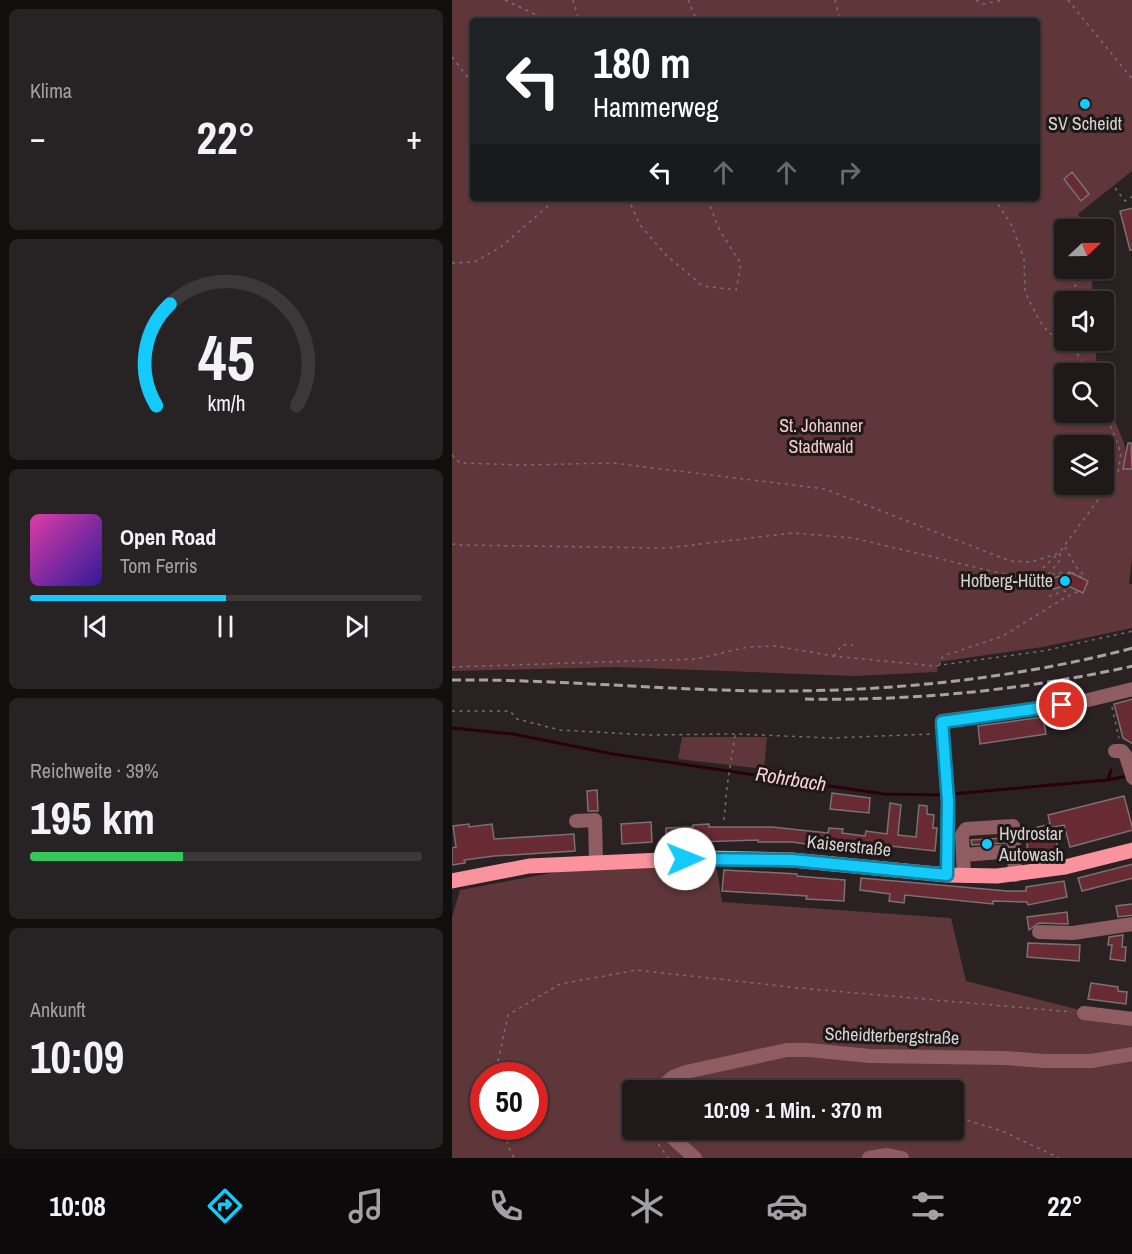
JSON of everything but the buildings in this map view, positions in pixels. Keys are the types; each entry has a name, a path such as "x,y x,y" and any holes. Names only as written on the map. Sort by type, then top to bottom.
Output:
{"main road":[{"name":"Kaiserstraße","path":"452,881 529,866 706,858 792,860 964,876 1015,875 1065,867 1133,850"}],"street":[{"path":"947,875 947,795 942,722 1049,707 1133,689"},
{"path":"1117,745 1126,756 1131,773"},
{"path":"576,821 595,820 596,862"},
{"path":"964,876 962,835 966,829 1013,826 1015,875"},
{"path":"963,855 1014,852"},
{"path":"1039,933 1073,933 1133,924"},
{"path":"1084,1013 1133,1018"},
{"name":"Scheidterbergstraße","path":"670,1080 686,1072 787,1050 870,1056 1091,1061 1133,1054"},
{"path":"668,1140 695,1158"},
{"path":"869,1158 887,1155 902,1158"}],"path":[{"path":"504,0 543,18"},
{"path":"573,0 578,18"},
{"path":"688,0 696,18"},
{"path":"835,0 839,18"},
{"path":"976,0 983,4 1003,0"},
{"path":"1068,0 1133,80"},
{"path":"452,57 470,80"},
{"path":"1115,188 1125,201 1133,196"},
{"path":"452,263 474,262 502,247 554,201"},
{"path":"629,201 640,225 666,255 703,286 736,290 741,264 720,231 708,201"},
{"path":"996,201 1012,226 1024,259 1025,292 1039,320 1049,333 1054,335"},
{"path":"452,544 460,546 667,548 792,533 853,538 1021,578 1033,577 1065,546 1118,473 1121,453 1110,423"},
{"path":"452,455 460,463 523,465 612,463 825,489 1010,561 1031,562 1059,553"},
{"path":"1059,553 1060,560 1048,575 1064,572 1066,578 1069,572 1085,579 1086,576 1076,567 1065,546"},
{"path":"1049,596 1065,591 1071,595"},
{"path":"940,666 939,660 946,655 1003,636 1079,591"},
{"path":"452,667 696,659 748,647 776,646 833,657 940,666 1043,651 1133,632"},
{"path":"833,657 842,645 853,645"},
{"path":"1109,695 1117,745"},
{"path":"452,711 510,711 516,719 560,730 648,735 735,734 832,738 943,734"},
{"path":"724,820 735,734"},
{"path":"498,1062 508,1015 560,984 637,970 799,988 1084,1013"},
{"path":"964,1119 1002,1131 1059,1158"},
{"path":"507,1140 514,1158"},
{"path":"661,1140 668,1158"}],"green space":[{"name":"St. Johanner Stadtwald","path":"452,0 1132,0 1132,171 1078,214 1080,219 1054,219 1054,279 1092,279 1092,291 1054,291 1054,351 1095,351 1097,363 1054,363 1054,423 1114,423 1114,419 1124,443 1126,453 1123,469 1132,469 1133,550 1129,584 1132,584 1132,628 1043,647 938,662 937,672 855,676 617,667 452,671"},
{"path":"682,737 767,737 764,769 678,759"},
{"path":"716,863 722,902 951,918 966,981 1096,1014 1132,1020 1132,1158 452,1158 452,917 460,890 573,869"}],"waterway":[{"name":"Rohrbach","path":"452,728 513,734 613,754 884,794 943,795"},
{"path":"1108,780 1111,770"},
{"name":"Rohrbach","path":"953,794 1107,780 1128,776"}],"railway":[{"path":"452,680 537,681 749,691 878,688 1006,674 1133,648"},
{"path":"805,699 929,696 1011,688 1133,666"}],"place":[{"name":"SV Scheidt","path":"1085,104"},
{"name":"Hofberg-Hütte","path":"1065,581"},
{"name":"Hydrostar Autowash","path":"987,844"}],"route":[{"path":"685,859 792,860 947,875 948,801 942,722 1062,705"}]}
